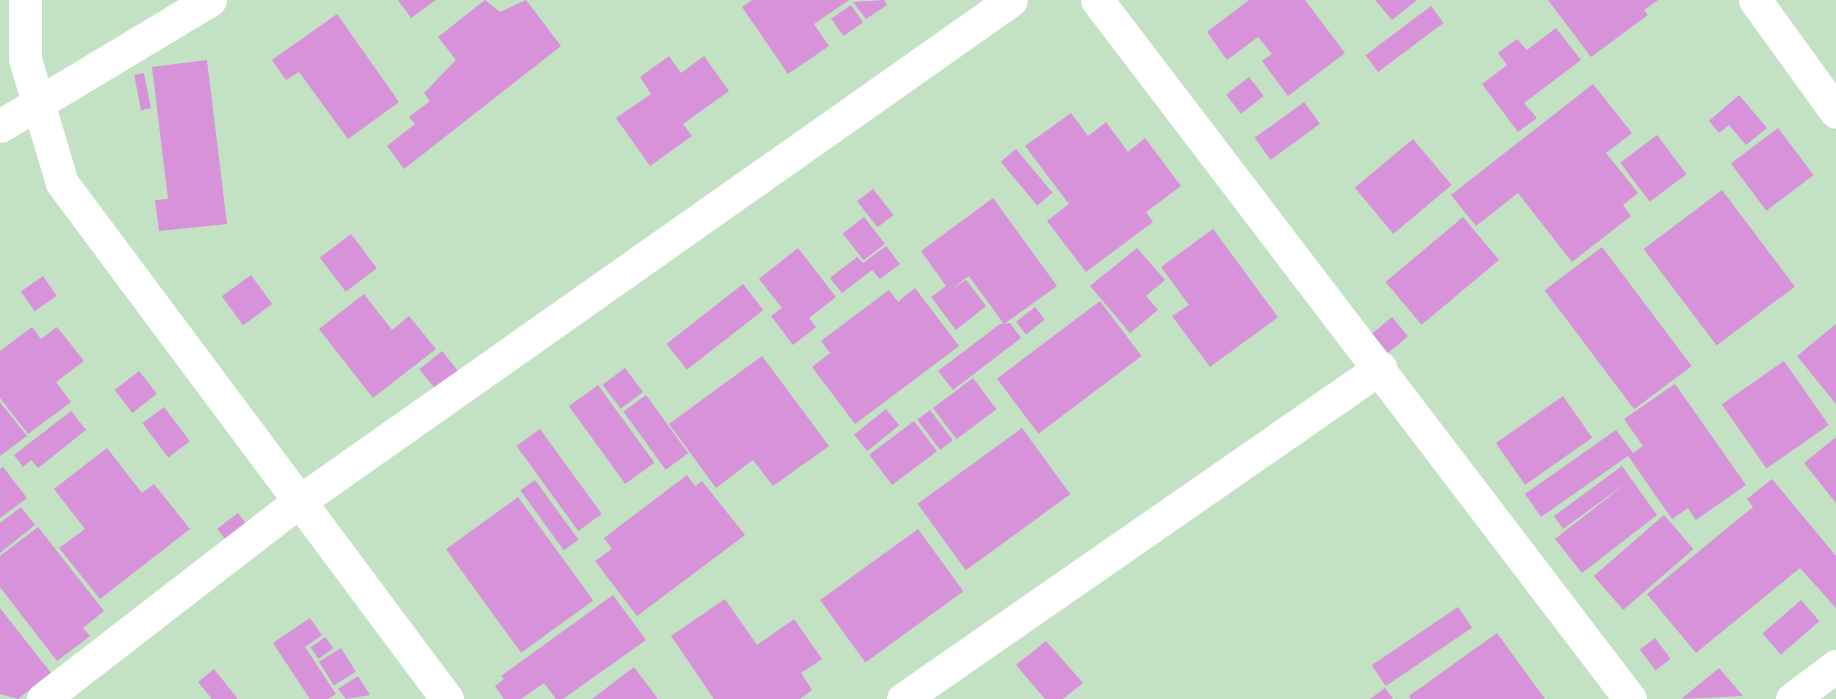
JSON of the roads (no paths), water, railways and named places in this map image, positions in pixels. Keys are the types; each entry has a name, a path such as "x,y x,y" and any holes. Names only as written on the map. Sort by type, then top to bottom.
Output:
{"street":[{"path":"24,0 24,59 34,102 62,183 297,503 447,699"},
{"path":"0,126 34,102 210,0"},
{"path":"43,699 297,503 1011,0"},
{"path":"1097,0 1380,368 1630,699"},
{"path":"1755,0 1836,112"},
{"path":"903,699 1380,368"},
{"path":"1792,699 1836,666"}]}
